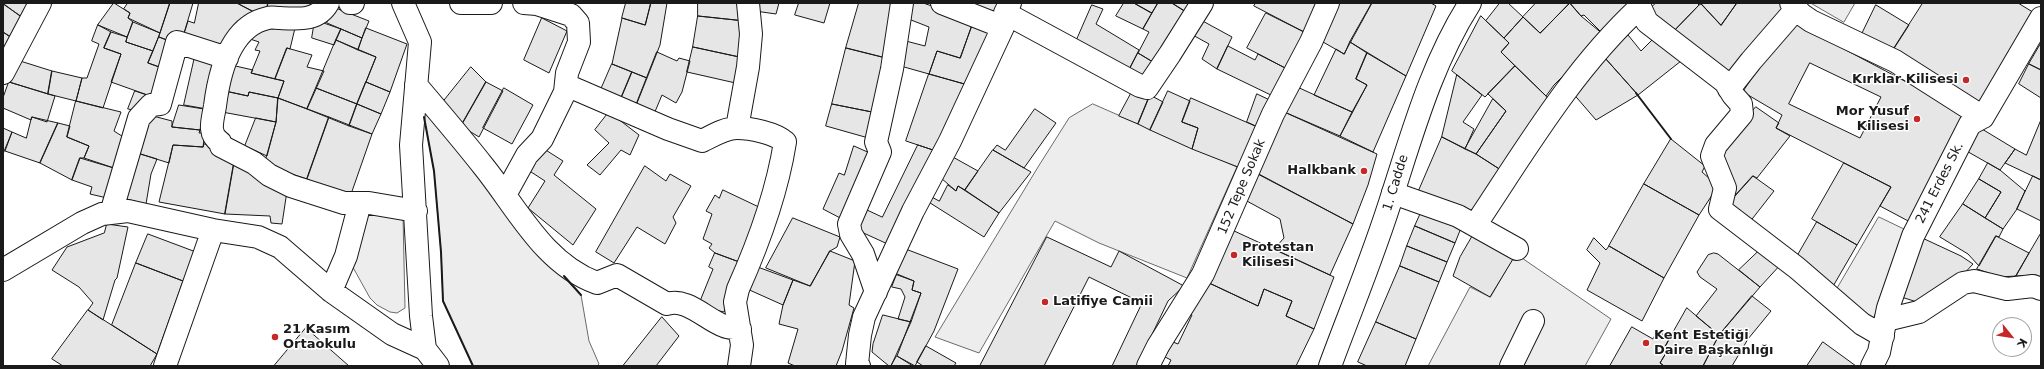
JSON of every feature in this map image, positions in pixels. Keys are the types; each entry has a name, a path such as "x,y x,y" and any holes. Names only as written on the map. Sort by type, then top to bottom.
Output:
{"street":[{"path":"3,73 40,3"},
{"path":"328,3 318,16 307,18 268,17 251,26 238,38 228,52 218,84 211,131 215,139 220,142 221,146 254,163 270,175 291,186 344,203 360,203 416,211"},
{"path":"403,3 420,42 411,145 421,316 432,358"},
{"path":"461,3 491,3"},
{"path":"505,195 527,155 542,139 565,92 567,73 578,42 578,23 571,15 537,4 524,3"},
{"path":"737,128 748,67 750,41 748,3"},
{"path":"876,292 863,254 851,234 849,224 880,152 876,142 892,69 902,3"},
{"path":"942,3 1006,14 1140,86 1147,88 1202,3"},
{"name":"152 Tepe Sokak","path":"1148,366 1158,346 1203,274 1273,114 1311,42 1328,3"},
{"name":"1. Cadde","path":"1330,366 1364,277 1393,193 1406,149 1447,43 1470,3"},
{"path":"1476,224 1561,96 1621,24 1640,5 1647,22 1725,82 1741,104 1742,114 1716,145 1712,156 1725,188 1720,209 1797,268 1862,324 1884,328 1919,312 1963,283 1974,281 2007,289 2033,286 2041,289"},
{"path":"1729,89 1794,6 1811,21 1895,61 1983,117"},
{"path":"858,365 860,335 864,317 913,211 950,141 1006,14"},
{"name":"241 Erdes Sk.","path":"1872,366 1879,352 1884,328 1913,236 1970,124 1983,117 2041,18"},
{"path":"111,213 139,118 152,105 160,104 177,42 226,58"},
{"path":"416,85 505,195 542,245 562,263 583,276 597,282 616,275 667,304 674,301 724,326 740,329"},
{"path":"566,85 661,126 702,141 718,132 737,128 773,134 785,142 781,169 771,206 738,289 735,302 742,345 739,366"},
{"path":"1393,193 1422,202 1476,224 1517,249"},
{"path":"331,291 346,256 360,203"},
{"path":"3,270 82,223 102,214 128,211 213,230 258,237 280,247 331,291 392,334 432,358"},
{"path":"165,366 213,230"},
{"path":"1511,366 1532,321"}],"shaded area":[{"path":"1811,3 1855,3 1844,22"},
{"path":"1093,104 1237,167 1187,278 1099,243 1055,221 979,353 935,337 1069,118"},
{"path":"427,106 541,253 581,295 589,341 599,364 597,366 473,366 443,301 441,252 434,171 424,117"},
{"path":"370,206 403,215 405,308 397,313 390,312 377,305 370,298 350,262"},
{"path":"1879,217 1906,230 1873,320 1837,289"},
{"path":"1516,254 1611,319 1585,366 1428,366 1470,287 1490,297"}],"building":[{"path":"3,3 30,3 22,17"},
{"path":"114,3 130,13 128,18 133,22 127,37 98,25"},
{"path":"128,3 170,3 160,33 128,18 130,13 124,9"},
{"path":"170,3 193,3 182,40 172,42 159,37"},
{"path":"199,3 237,3 260,15 223,54 182,40 188,21 194,23"},
{"path":"237,3 268,3 266,13 260,15"},
{"path":"268,3 315,3 313,8 266,13"},
{"path":"626,3 651,3 645,25 622,18"},
{"path":"651,3 667,3 660,45 647,78 612,64 622,18 645,25"},
{"path":"698,3 744,3 745,21 698,16"},
{"path":"754,3 779,3 776,14 755,11"},
{"path":"799,3 830,3 824,23 795,15"},
{"path":"859,3 887,3 898,6 886,58 846,48"},
{"path":"911,3 923,3 974,20 960,58 937,51 929,74 897,65 902,40 925,46 929,27 906,18"},
{"path":"957,3 1002,3 996,19"},
{"path":"1124,3 1134,3 1152,13 1143,29 1116,16"},
{"path":"1134,3 1158,3 1152,13"},
{"path":"1158,3 1172,3 1188,13 1158,65 1138,53 1149,32 1143,29"},
{"path":"1172,3 1194,3 1188,13"},
{"path":"1256,3 1322,3 1308,34 1254,6"},
{"path":"1336,3 1372,3 1344,54 1323,42"},
{"path":"1372,3 1431,3 1436,6 1406,76 1350,42"},
{"path":"1500,3 1508,3 1523,17 1504,38 1486,21"},
{"path":"1536,3 1570,3 1540,33 1523,17"},
{"path":"1570,3 1581,16 1584,15 1604,35 1554,85 1546,96 1501,52 1509,43 1504,38 1523,17 1540,33"},
{"path":"1570,3 1631,3 1604,35 1581,16"},
{"path":"1656,3 1697,3 1699,5 1670,35 1648,11"},
{"path":"1701,3 1737,3 1721,25"},
{"path":"1737,3 1782,3 1787,14 1729,75 1670,35 1701,4 1721,25"},
{"name":"Kırklar Kilisesi","path":"1923,3 2018,3 2036,14 1980,106 1893,50"},
{"path":"3,4 22,17 10,37 3,32"},
{"path":"1092,5 1103,9 1096,24 1139,50 1128,72 1075,44"},
{"path":"1876,5 1909,25 1893,50 1861,36"},
{"path":"333,7 369,21 362,38 327,23"},
{"path":"1266,13 1308,34 1289,70 1247,48"},
{"path":"698,16 745,21 744,58 693,47"},
{"path":"1481,16 1509,43 1501,52 1515,66 1485,97 1452,71"},
{"path":"542,18 567,31 549,73 524,60"},
{"path":"1199,19 1232,37 1217,69 1202,59 1209,44 1189,33"},
{"path":"315,20 341,29 334,45 312,38"},
{"path":"974,20 996,29 968,85 929,74 937,51 960,58"},
{"name":"Mor Yusuf Kilisesi","path":"1791,21 1967,114 1912,223 1880,206 1891,187 1776,128 1782,115 1743,92","holes":["1810,63 1881,97 1860,138 1789,104"]},
{"path":"133,22 160,33 153,51 126,42"},
{"path":"270,23 295,28 290,49 287,48 275,79 251,73 260,51 255,50 259,42 244,37"},
{"path":"98,25 111,32 104,48 121,54 103,108 76,101 82,78 87,78 99,44 92,41"},
{"path":"366,28 407,44 390,92 366,82 376,57 358,50"},
{"path":"341,29 362,38 358,50 336,40"},
{"path":"3,32 16,40 3,59"},
{"path":"111,32 127,37 126,42 153,51 148,63 165,69 156,98 111,82 121,54 104,48"},
{"path":"1628,35 1641,51 1657,35 1681,61 1638,95 1605,58"},
{"path":"159,37 172,42 165,69 148,63"},
{"path":"336,40 376,57 357,104 316,88"},
{"path":"1350,42 1367,53 1356,79 1367,85 1352,112 1314,95 1336,49 1344,54"},
{"path":"2041,43 2041,70 2029,64"},
{"path":"1228,46 1255,60 1258,54 1289,70 1275,97 1217,69"},
{"path":"693,47 744,58 740,84 687,72"},
{"path":"287,48 312,55 307,67 324,71 307,109 278,98 284,81 275,79"},
{"path":"846,48 886,58 877,113 832,104"},
{"path":"196,52 219,59 207,109 184,105"},
{"path":"657,52 677,61 679,58 690,61 682,92 676,103 662,95 654,114 635,108"},
{"path":"1138,53 1158,65 1148,83 1128,72"},
{"path":"1367,53 1406,76 1373,152 1340,136 1367,85 1356,79"},
{"path":"1605,58 1638,95 1596,120 1571,91"},
{"path":"17,60 52,71 48,94 9,82"},
{"path":"612,64 632,72 619,103 599,94"},
{"path":"2029,64 2041,70 2041,98 2019,84"},
{"path":"231,65 253,70 251,73 284,81 278,98 249,92 248,96 225,91"},
{"path":"1515,66 1546,96 1550,102 1504,172 1476,154 1506,111 1488,94"},
{"path":"471,67 486,82 461,126 443,102"},
{"path":"52,71 82,78 76,101 48,94"},
{"path":"632,72 647,78 635,108 619,103"},
{"path":"929,74 968,85 939,152 906,141"},
{"path":"1457,75 1482,95 1463,122 1474,129 1465,149 1442,137"},
{"path":"9,82 55,96 47,122 32,117 31,120 3,108 3,98"},
{"path":"366,82 390,92 381,114 357,104"},
{"path":"486,82 503,91 479,137 461,126"},
{"path":"1295,86 1352,112 1340,136 1282,111"},
{"path":"316,88 357,104 349,126 307,109"},
{"path":"504,88 533,105 512,144 483,128"},
{"path":"1134,88 1150,95 1138,124 1119,116"},
{"path":"135,91 156,98 139,111 128,109"},
{"path":"225,91 248,96 249,92 278,98 276,122 222,112"},
{"path":"1168,91 1190,101 1182,122 1198,128 1192,149 1150,130"},
{"path":"1257,94 1274,102 1262,129 1247,122"},
{"path":"1150,95 1163,102 1150,130 1138,124"},
{"path":"278,98 329,117 307,179 264,165 276,122"},
{"path":"1191,98 1262,129 1243,169 1192,149 1198,128 1182,122"},
{"path":"1493,99 1506,111 1476,154 1465,149"},
{"path":"76,101 121,112 114,131 125,138 117,169 84,158 89,146 67,137"},
{"path":"357,104 381,114 372,134 349,126"},
{"path":"832,104 877,113 872,139 826,126"},
{"path":"179,105 204,109 200,130 172,127"},
{"path":"1756,107 1779,123 1776,128 1790,136 1757,178 1753,176 1735,196 1719,150"},
{"path":"1035,109 1056,123 1024,168 993,150 997,145 1005,150"},
{"path":"1282,111 1377,154 1368,185 1353,224 1252,171"},
{"path":"609,112 639,135 630,155 621,150 600,175 587,165 609,143 595,130"},
{"path":"153,116 172,121 172,127 200,130 199,133 205,133 203,147 173,145 169,163 134,152"},
{"path":"32,117 58,123 40,163 5,151 12,132 26,138"},
{"path":"329,117 372,134 350,197 307,179"},
{"path":"256,118 276,122 267,156 245,146"},
{"path":"2041,120 2041,180 2005,163 2015,149 2026,155"},
{"path":"58,123 70,126 67,137 89,146 84,158 80,158 72,180 40,163"},
{"path":"1977,126 2015,149 2000,170 1963,149"},
{"path":"3,128 12,132 3,154"},
{"path":"1442,137 1476,154 1504,172 1474,219 1417,195"},
{"path":"1671,139 1705,166 1702,172 1718,186 1699,215 1644,184"},
{"path":"204,144 216,146 235,157 225,214 159,202 173,145 203,147"},
{"path":"918,145 939,152 892,246 857,230 867,210 882,217"},
{"path":"854,146 872,154 844,220 823,209 839,173 844,175"},
{"path":"541,147 563,161 554,175 596,209 573,245 528,208 545,181 528,170"},
{"path":"993,150 1031,172 999,213 965,190"},
{"path":"134,152 157,159 151,174 146,204 118,197"},
{"path":"951,156 978,171 965,190 958,186 956,191 941,178"},
{"path":"235,157 287,191 282,224 271,223 270,216 225,214"},
{"path":"80,158 117,169 107,198 90,194 92,187 72,180"},
{"path":"1844,163 1891,187 1857,245 1812,219"},
{"path":"1988,163 2000,170 2025,191 2017,209 2003,229 1985,218 2001,192 1979,179"},
{"path":"645,166 666,181 670,174 691,186 673,217 676,223 665,244 637,227 614,263 596,252"},
{"path":"1255,172 1353,224 1330,275 1274,249 1284,238 1280,219 1245,200"},
{"path":"1753,176 1774,191 1749,223 1727,205"},
{"path":"2033,176 2041,180 2041,221 2017,209"},
{"path":"1979,179 2001,192 1985,218 1963,204"},
{"path":"1644,184 1699,215 1664,278 1609,246"},
{"path":"948,185 956,191 958,186 999,213 984,237 927,201 930,196 939,201"},
{"path":"723,190 761,208 742,263 715,253 709,248 712,244 703,239 712,214 706,211 715,195 719,198"},
{"path":"1963,204 2003,229 1999,237 1996,236 1979,266 1968,254 1940,237"},
{"path":"1424,206 1463,223 1455,243 1415,226"},
{"path":"793,218 840,237 837,247 830,251 810,286 766,268"},
{"path":"1817,222 1857,245 1832,288 1795,260"},
{"path":"107,224 128,227 117,278 115,280 103,320 88,310 93,303 79,287 52,270 67,247 104,233"},
{"path":"1415,226 1455,243 1447,262 1407,246"},
{"path":"1232,230 1334,277 1314,329 1286,316 1292,301 1264,289 1258,306 1207,282"},
{"path":"1476,230 1516,254 1490,297 1453,276 1460,257"},
{"path":"2041,233 2041,277 2036,275 2016,276"},
{"path":"148,234 196,252 183,281 136,263"},
{"path":"1918,236 1961,256 1973,264 1960,278 1917,302 1898,296"},
{"path":"1996,236 2029,253 2016,276 2000,277 1977,269"},
{"name":"Latifiye Camii","path":"1047,237 1111,267 1119,251 1184,286 1168,301 1137,366 1112,366 1142,303 1089,277 1044,366 980,366"},
{"path":"1594,238 1606,250 1609,246 1664,278 1642,321 1587,290 1600,263 1587,250"},
{"path":"1407,246 1447,262 1439,282 1400,266"},
{"path":"903,248 958,269 934,331 915,366 897,356 921,293 912,290 914,281 892,273"},
{"path":"1761,249 1782,263 1760,287 1739,270"},
{"path":"830,251 855,261 849,305 854,308 842,351 836,366 795,366 788,363 798,329 779,324 783,305 793,280 810,286"},
{"path":"715,253 742,263 724,312 698,306 713,269 709,267"},
{"path":"1714,253 1718,254 1760,287 1719,335 1696,316 1717,289 1700,277 1697,272 1708,255"},
{"path":"136,263 183,281 157,354 112,325"},
{"path":"755,266 793,280 783,305 745,288"},
{"path":"1400,266 1439,282 1416,339 1376,322"},
{"path":"897,274 914,281 912,290 921,293 911,322 898,319 905,297 901,289 892,287"},
{"path":"1207,282 1258,306 1264,289 1292,301 1286,316 1314,329 1296,366 1168,366 1171,360 1165,357 1173,342 1178,344 1192,315 1188,313"},
{"path":"1752,296 1771,311 1748,339 1732,366 1703,366 1719,335"},
{"path":"1687,308 1719,335 1703,366 1662,366 1663,365 1660,363 1669,348 1665,347"},
{"path":"88,310 157,354 150,366 63,366 52,359"},
{"path":"883,315 911,322 891,366 872,352 873,344"},
{"path":"662,317 679,336 656,366 623,366"},
{"path":"1376,322 1416,339 1405,366 1367,366 1358,362"},
{"name":"Kent Estetiği Daire Başkanlığı","path":"1632,327 1653,339 1657,331 1670,338 1665,347 1669,348 1660,363 1663,365 1662,366 1610,366"},
{"path":"306,328 349,366 274,366"},
{"path":"1823,342 1856,366 1807,366"},
{"path":"926,346 956,363 954,366 923,366 917,362"},
{"path":"897,356 913,366 891,366"}],"wall":[{"path":"1636,93 1671,139"},
{"path":"424,117 434,171 441,252 443,301 473,366"},
{"path":"564,276 581,295"}],"place":[{"name":"Kırklar Kilisesi","path":"1966,80"},
{"name":"Mor Yusuf Kilisesi","path":"1917,119"},
{"name":"Halkbank","path":"1364,171"},
{"name":"Protestan Kilisesi","path":"1234,255"},
{"name":"Latifiye Camii","path":"1045,302"},
{"name":"21 Kasım Ortaokulu","path":"275,337"},
{"name":"Kent Estetiği Daire Başkanlığı","path":"1646,343"}]}
